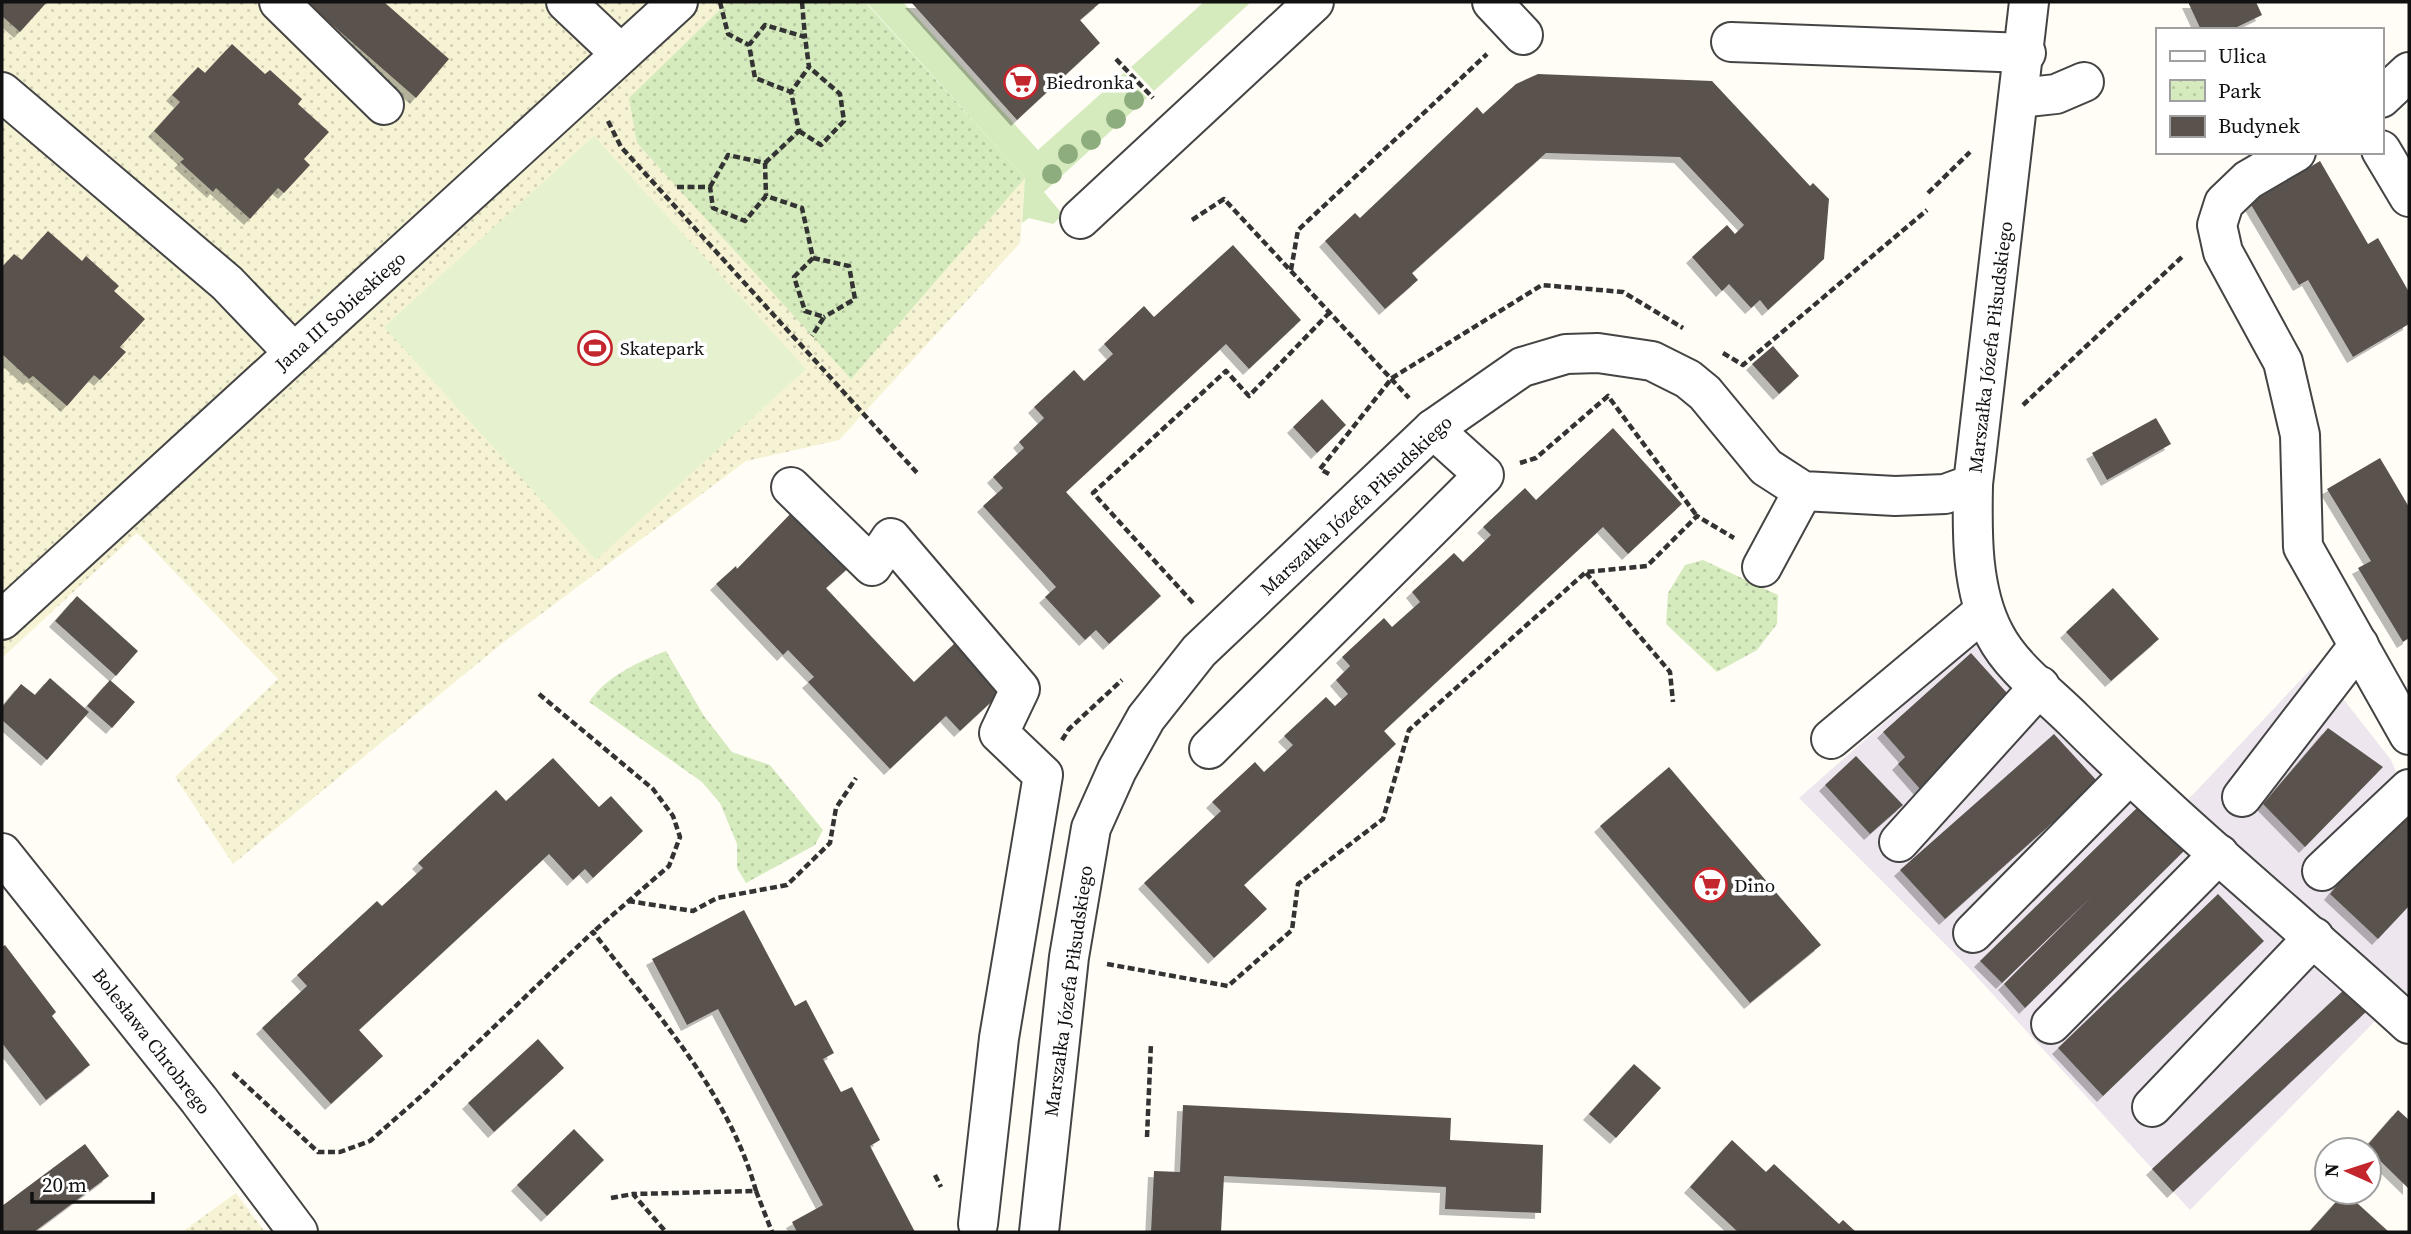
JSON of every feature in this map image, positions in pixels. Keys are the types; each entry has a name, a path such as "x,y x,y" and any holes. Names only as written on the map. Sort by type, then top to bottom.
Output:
{"street":[{"path":"279,2 384,105"},
{"path":"566,2 621,54"},
{"name":"Jana III Sobieskiego","path":"2,620 678,2"},
{"path":"1080,219 1314,2"},
{"path":"1492,2 1523,35"},
{"name":"Marszałka Józefa Piłsudskiego","path":"1039,1232 1069,957 1091,828 1146,718 1199,651 1433,429 1522,367 1566,354 1598,353 1652,361 1688,379 1705,393 1766,467 1803,491 1895,496 1945,494 1973,484 2026,52 2029,2"},
{"path":"1731,42 2026,52"},
{"path":"2383,96 2409,72"},
{"path":"2020,98 2056,94 2084,82"},
{"path":"2,92 227,283 294,353"},
{"path":"2383,153 2409,197"},
{"path":"2293,154 2248,180 2224,203 2217,225 2222,252 2283,362 2300,435 2303,547 2409,735"},
{"path":"1209,749 1484,475 1433,429"},
{"path":"1973,484 1972,529 1984,611 2006,652 2129,775 2409,1024"},
{"path":"791,487 872,566 891,538 1020,689 999,733 1043,775 999,1038 978,1224"},
{"path":"1765,563 1803,491"},
{"path":"1830,738 1984,611"},
{"path":"2242,797 2359,645"},
{"path":"1899,842 2040,686"},
{"path":"1973,933 2129,775"},
{"path":"2322,871 2409,789"},
{"name":"Bolesława Chrobrego","path":"2,853 199,1100 298,1232"},
{"path":"2050,1024 2219,854"},
{"path":"2152,1107 2314,937"}],"path":[{"path":"720,2 729,34 749,45"},
{"path":"802,2 809,67 840,94 844,121 821,145 799,131 791,92 809,67"},
{"path":"791,92 755,78 749,45 765,25 805,37"},
{"path":"1291,271 1298,230 1502,40 1523,35"},
{"path":"1116,59 1179,127"},
{"path":"608,115 613,135 621,147 919,475"},
{"path":"765,163 728,155 710,187 713,208 745,221 766,196 765,163 799,131"},
{"path":"677,187 710,187"},
{"path":"766,196 802,208 813,258"},
{"path":"1192,220 1224,199 1392,378"},
{"path":"2015,411 2217,225"},
{"path":"813,258 794,277 805,311 824,317"},
{"path":"812,336 824,317 855,299 849,266 813,258"},
{"path":"1198,608 1093,493 1226,371 1249,396 1330,313"},
{"path":"1484,475 1536,458 1608,396 1697,516 1765,563"},
{"path":"1069,957 1228,986 1292,930 1298,884 1383,818 1409,730 1586,572 1647,566 1697,516"},
{"path":"1586,572 1670,672 1673,702"},
{"path":"233,1073 318,1152 340,1152 370,1141 428,1091 593,932 669,866 680,837 673,816 653,789 539,694"},
{"path":"627,901 693,911 717,898 787,885 830,843 836,807 856,778"},
{"path":"593,932 700,1069 748,1164 772,1232"},
{"path":"1147,1137 1151,1043"},
{"path":"611,1198 633,1194 756,1191"},
{"path":"633,1194 666,1232"}],"shaded area":[{"path":"2,2 865,2 1025,178 1020,243 839,440 746,461 505,641 233,864 175,777 278,679 137,533 2,658"},
{"path":"2000,621 2041,668 2185,803 2311,669 2323,673 2391,760 2409,802 2409,1002 2382,1014 2190,1210 1966,965 1799,798"},
{"path":"236,1193 265,1232 182,1232"}],"green space":[{"path":"728,2 865,2 1025,178 851,379 637,143 629,98"},
{"path":"866,2 903,2 1038,150 1124,73 1147,98 1044,192 1063,215 1053,224 1029,218 1022,223 1025,178"},
{"path":"1204,2 1251,2 1154,91 1131,67"},
{"name":"Skatepark","path":"594,136 806,369 596,560 384,327"},
{"path":"1703,560 1778,595 1777,624 1757,650 1717,672 1666,624 1668,593 1685,565"},
{"path":"666,651 704,716 732,752 770,765 823,830 815,845 746,883 737,868 737,844 720,803 702,782 589,702 614,677"}],"building":[{"path":"2,2 47,2 20,32 2,16"},
{"path":"306,2 384,2 449,59 416,98"},
{"name":"Biedronka","path":"911,2 1101,2 1080,20 1100,43 1017,120"},
{"path":"2188,2 2256,2 2262,15 2235,28 2200,28"},
{"path":"232,44 265,74 270,70 302,99 298,104 329,132 304,159 310,165 284,193 278,188 250,219 216,188 213,192 180,162 184,159 154,131 180,102 172,95 198,67 205,73"},
{"path":"1538,74 1712,81 1810,186 1813,183 1829,199 1824,259 1768,310 1760,300 1751,308 1729,284 1722,291 1692,257 1727,225 1735,234 1744,225 1680,157 1546,153 1412,273 1418,280 1385,309 1325,241 1355,213 1360,218 1477,107 1483,114 1516,84"},
{"path":"2320,161 2368,244 2378,238 2409,292 2409,324 2353,357 2308,280 2299,285 2250,203"},
{"path":"48,231 82,261 86,256 119,286 114,291 145,319 120,347 126,352 100,380 94,375 67,406 33,376 29,379 2,354 2,267 14,254 22,260"},
{"path":"1233,245 1301,320 1249,369 1226,344 1066,492 1161,596 1109,644 1096,630 1085,640 1045,597 1056,587 983,506 1003,488 993,477 1024,448 1019,442 1044,418 1034,407 1074,370 1084,381 1113,354 1104,344 1144,306 1154,317"},
{"path":"1773,346 1799,376 1779,394 1752,364"},
{"path":"1322,399 1346,425 1317,453 1293,427"},
{"path":"2156,418 2171,444 2107,480 2092,453"},
{"path":"1613,428 1682,504 1628,554 1603,527 1384,731 1396,744 1244,885 1267,909 1214,958 1144,883 1221,811 1212,802 1255,762 1264,772 1293,745 1284,736 1326,697 1335,706 1348,694 1336,680 1350,666 1342,657 1384,618 1392,627 1420,602 1412,592 1454,553 1463,562 1491,535 1483,527 1525,488 1536,500"},
{"path":"2380,458 2409,507 2409,638 2403,642 2358,568 2371,561 2327,489"},
{"path":"800,504 855,562 826,588 914,682 956,642 1003,691 960,731 946,716 890,769 808,682 814,677 788,650 783,655 716,584 736,566 737,569"},
{"path":"2113,588 2159,639 2111,681 2066,632"},
{"path":"77,596 138,651 116,676 55,621"},
{"path":"1971,653 2016,703 1920,789 1898,764 1905,757 1883,732"},
{"path":"50,678 89,712 47,760 2,720 2,707 21,684 35,695"},
{"path":"110,680 135,702 112,728 87,706"},
{"path":"2328,728 2383,767 2305,847 2263,804"},
{"path":"2054,734 2098,782 1945,919 1900,870"},
{"path":"1856,756 1903,805 1870,834 1825,785"},
{"path":"553,758 599,807 611,796 643,831 593,878 585,869 573,880 549,854 359,1030 383,1056 331,1104 262,1028 307,986 297,975 377,901 382,906 423,868 418,863 496,790 506,801"},
{"name":"Dino","path":"1669,767 1821,945 1750,1003 1600,826"},
{"path":"2140,805 2184,851 2025,1008 2004,984 2091,897 2002,983 1980,961"},
{"path":"2399,808 2409,819 2409,906 2378,939 2330,894"},
{"path":"2218,894 2264,941 2103,1096 2058,1048"},
{"path":"744,910 795,1006 806,1000 834,1053 823,1059 841,1092 852,1087 880,1140 870,1146 915,1232 797,1232 792,1222 823,1205 718,1009 687,1025 652,959"},
{"path":"5,945 56,1012 52,1016 90,1065 46,1100 2,1043 2,947"},
{"path":"2346,988 2367,1011 2173,1192 2152,1169"},
{"path":"538,1039 564,1068 494,1132 468,1103"},
{"path":"1634,1064 1661,1088 1616,1138 1589,1114"},
{"path":"1183,1105 1451,1118 1450,1140 1543,1145 1541,1213 1445,1209 1446,1187 1224,1176 1221,1232 1151,1232 1154,1171 1180,1172"},
{"path":"2398,1110 2409,1120 2409,1189 2383,1164 2383,1136 2375,1136"},
{"path":"574,1129 604,1160 547,1216 517,1185"},
{"path":"1732,1140 1766,1172 1774,1164 1839,1224 1843,1220 1856,1232 1738,1232 1690,1187"},
{"path":"85,1144 109,1176 34,1232 2,1232 2,1206"},
{"path":"2332,1206 2360,1206 2389,1232 2309,1232"}],"place":[{"name":"Biedronka","path":"1021,82"},
{"name":"Skatepark","path":"595,348"},
{"name":"Dino","path":"1710,885"}]}
